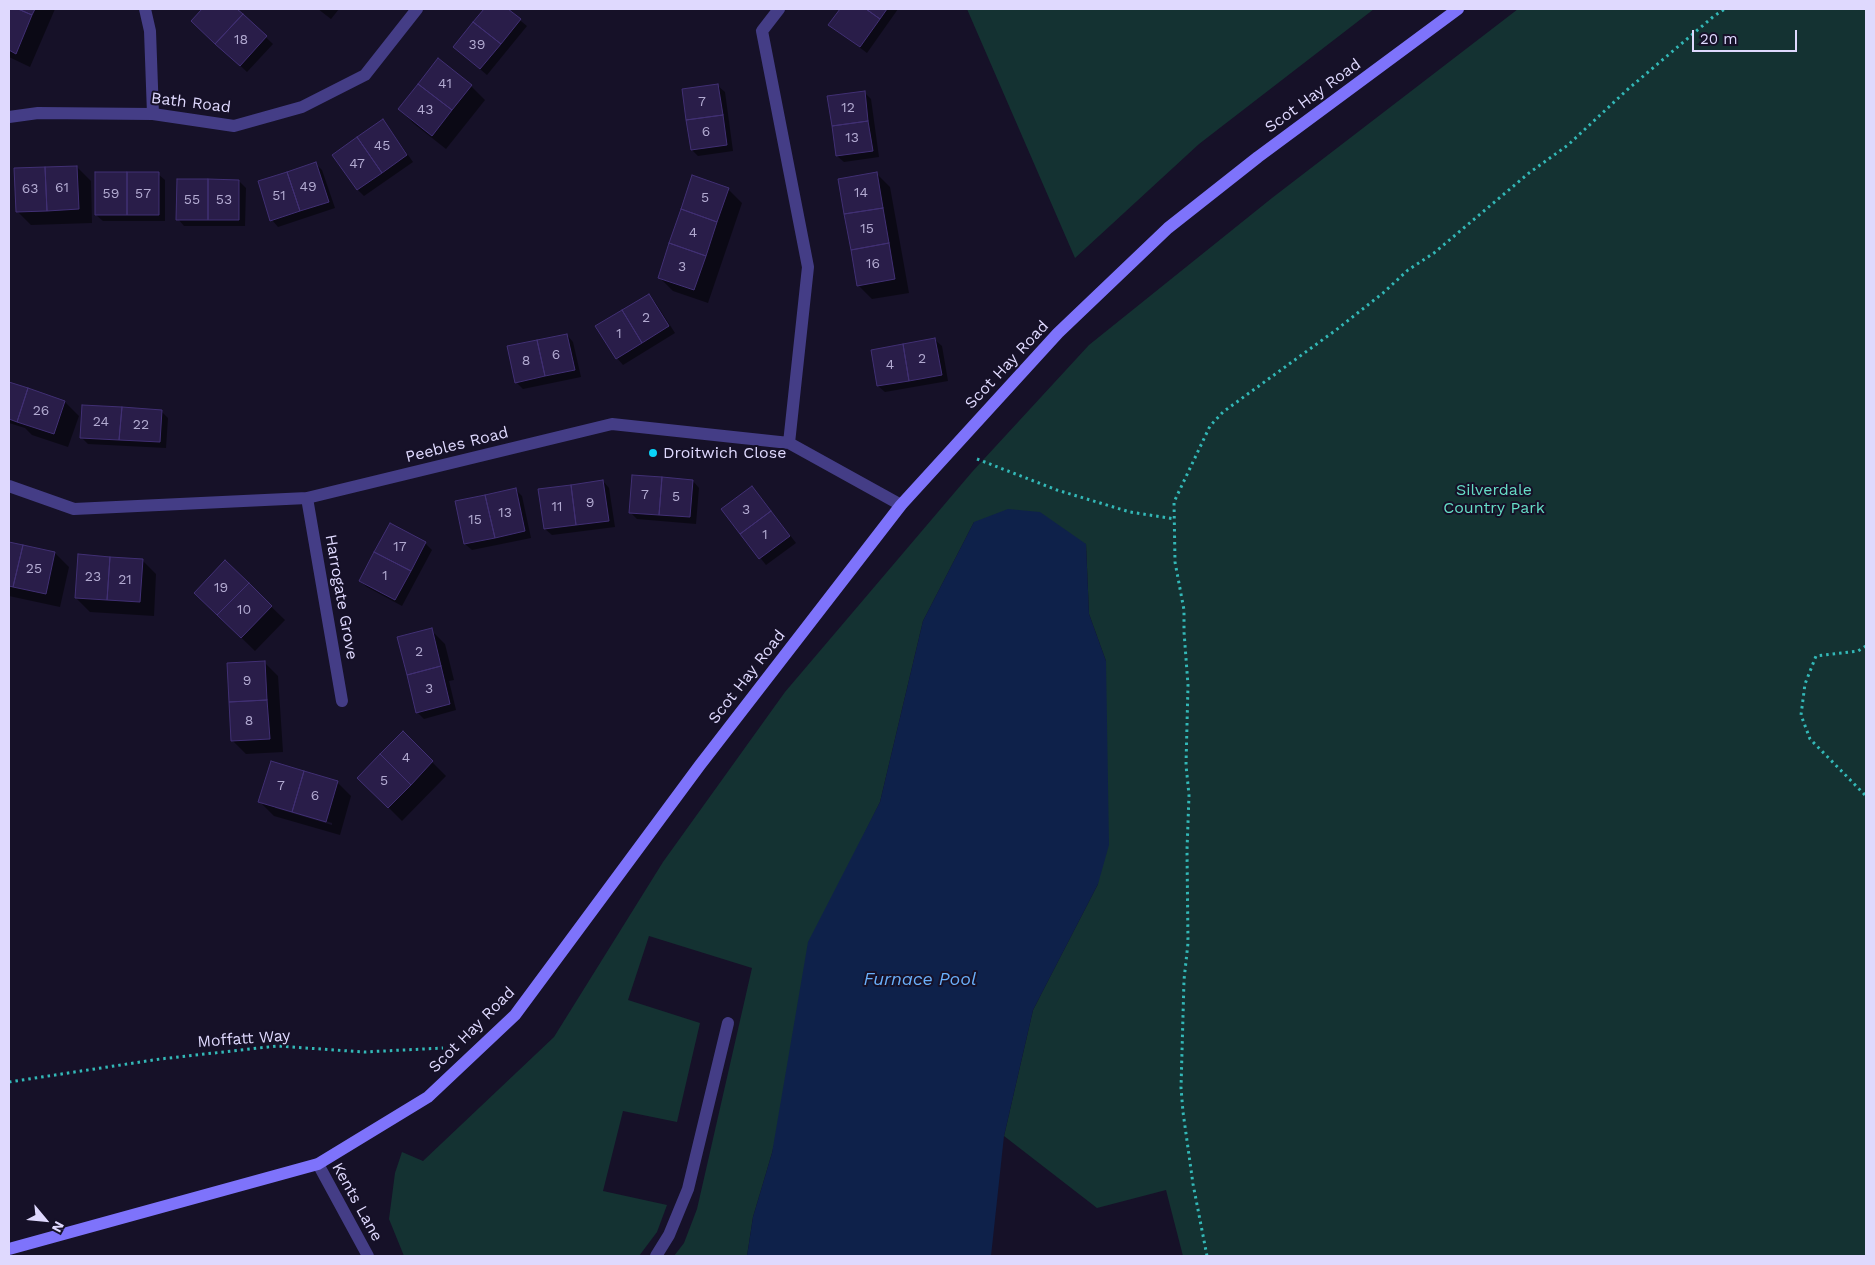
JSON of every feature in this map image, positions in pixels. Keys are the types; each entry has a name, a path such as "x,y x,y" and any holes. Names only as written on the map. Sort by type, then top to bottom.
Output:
{"street":[{"path":"145,9 150,31 153,114"},
{"name":"Bath Road","path":"9,117 38,113 153,114 234,126 302,107 365,75 418,9"},
{"path":"779,9 762,31 808,267 788,442"},
{"name":"Scot Hay Road","path":"9,1249 318,1164 428,1097 515,1015 700,765 901,505 1058,333 1168,228 1258,157 1458,9"},
{"name":"Peebles Road","path":"9,486 74,510 307,498 612,424 788,442 901,505"},
{"name":"Harrogate Grove","path":"307,498 342,702"},
{"path":"656,1256 669,1234 688,1189 728,1022"},
{"name":"Kents Lane","path":"318,1164 368,1256"}],"path":[{"path":"1207,1256 1193,1184 1181,1088 1184,980 1188,943 1187,850 1189,795 1186,765 1188,685 1184,610 1175,562 1174,502 1210,426 1223,412 1336,330 1383,293 1408,270 1434,253 1529,173 1568,145 1627,90 1714,16 1725,9"},
{"path":"951,449 1057,490 1130,512 1175,519"},
{"path":"1866,646 1858,651 1816,656 1805,684 1802,715 1810,740 1866,796"},
{"name":"Moffatt Way","path":"9,1082 160,1059 277,1046 364,1052 482,1046"}],"green space":[{"path":"967,9 1374,9 1199,144 1075,258"},
{"name":"Silverdale Country Park","path":"1518,9 1866,9 1866,1256 1183,1256 1166,1190 1097,1208 1004,1136 1033,1010 1098,884 1106,661 1089,614 1086,544 974,522 923,621 880,802 847,869 772,1153 753,1217 747,1256 674,1256 684,1243 697,1209 752,968 649,936 628,1000 700,1023 677,1122 623,1111 603,1191 667,1205 657,1232 639,1256 404,1256 389,1219 395,1173 402,1152 423,1161 554,1037 663,862 785,692 972,472 1089,345 1272,198"}],"water":[{"name":"Furnace Pool","path":"1008,509 1040,512 1086,544 1089,614 1106,661 1109,845 1098,884 1033,1010 1004,1136 991,1256 747,1256 753,1217 772,1153 808,942 880,802 923,621 974,522"}],"building":[{"path":"9,9 18,9 32,15 16,54 9,50"},
{"path":"18,9 35,9 32,15"},
{"path":"202,9 237,9 243,14 215,44 191,21"},
{"path":"484,9 508,9 521,19 501,44 473,22"},
{"path":"840,9 866,9 880,19 860,47 828,25"},
{"path":"866,9 887,9 880,19"},
{"path":"243,14 267,36 240,66 215,44"},
{"path":"473,22 501,44 480,69 453,47"},
{"path":"438,58 472,85 452,110 418,84"},
{"path":"418,84 452,110 432,136 398,109"},
{"path":"718,84 723,115 686,120 682,89"},
{"path":"865,91 868,121 832,126 827,96"},
{"path":"723,115 727,145 691,150 686,120"},
{"path":"383,119 407,155 382,173 357,137"},
{"path":"868,121 873,151 836,156 832,126"},
{"path":"357,137 382,173 357,190 332,155"},
{"path":"316,162 329,202 300,211 287,172"},
{"path":"77,166 79,209 47,211 45,167"},
{"path":"45,167 47,211 16,212 14,168"},
{"path":"95,172 127,172 127,215 95,215"},
{"path":"127,172 159,172 159,215 127,215"},
{"path":"287,172 300,211 270,221 258,181"},
{"path":"877,172 883,208 844,214 838,179"},
{"path":"692,175 729,188 717,222 681,209"},
{"path":"177,179 208,179 208,220 176,220"},
{"path":"208,179 239,180 239,220 208,220"},
{"path":"883,208 889,243 851,250 844,214"},
{"path":"681,209 717,222 706,256 669,243"},
{"path":"669,243 706,256 694,290 658,278"},
{"path":"889,243 895,279 857,286 851,250"},
{"path":"649,294 669,326 642,343 622,310"},
{"path":"622,310 642,343 616,359 595,326"},
{"path":"567,334 575,370 545,376 537,340"},
{"path":"935,338 942,375 909,381 903,344"},
{"path":"537,340 545,376 515,383 507,346"},
{"path":"903,344 909,381 877,386 871,350"},
{"path":"9,382 28,388 17,422 9,419"},
{"path":"28,388 65,401 54,434 17,422"},
{"path":"82,405 122,407 119,440 80,438"},
{"path":"122,407 162,410 160,442 119,440"},
{"path":"632,475 662,477 659,515 629,513"},
{"path":"662,477 693,480 690,517 659,515"},
{"path":"603,480 609,521 576,525 571,485"},
{"path":"571,485 576,525 544,529 538,489"},
{"path":"752,486 771,511 740,534 721,509"},
{"path":"516,488 525,531 495,538 485,495"},
{"path":"485,495 495,538 464,544 455,501"},
{"path":"771,511 790,536 759,559 740,534"},
{"path":"390,523 426,542 411,571 374,552"},
{"path":"9,542 23,545 13,587 9,586"},
{"path":"23,545 55,552 46,594 13,587"},
{"path":"374,552 411,571 395,600 359,581"},
{"path":"78,554 110,557 107,600 75,598"},
{"path":"110,557 143,559 140,602 107,600"},
{"path":"225,560 249,583 217,615 194,593"},
{"path":"249,583 272,606 241,638 217,615"},
{"path":"432,628 441,666 407,675 397,637"},
{"path":"265,661 267,700 229,702 227,663"},
{"path":"441,666 450,704 416,713 407,675"},
{"path":"267,700 270,739 231,741 229,702"},
{"path":"403,731 433,761 411,785 380,754"},
{"path":"380,754 411,785 388,808 357,778"},
{"path":"271,761 304,771 292,812 258,802"},
{"path":"304,771 338,781 326,822 292,812"}],"place":[{"name":"Droitwich Close","path":"653,453"}]}
